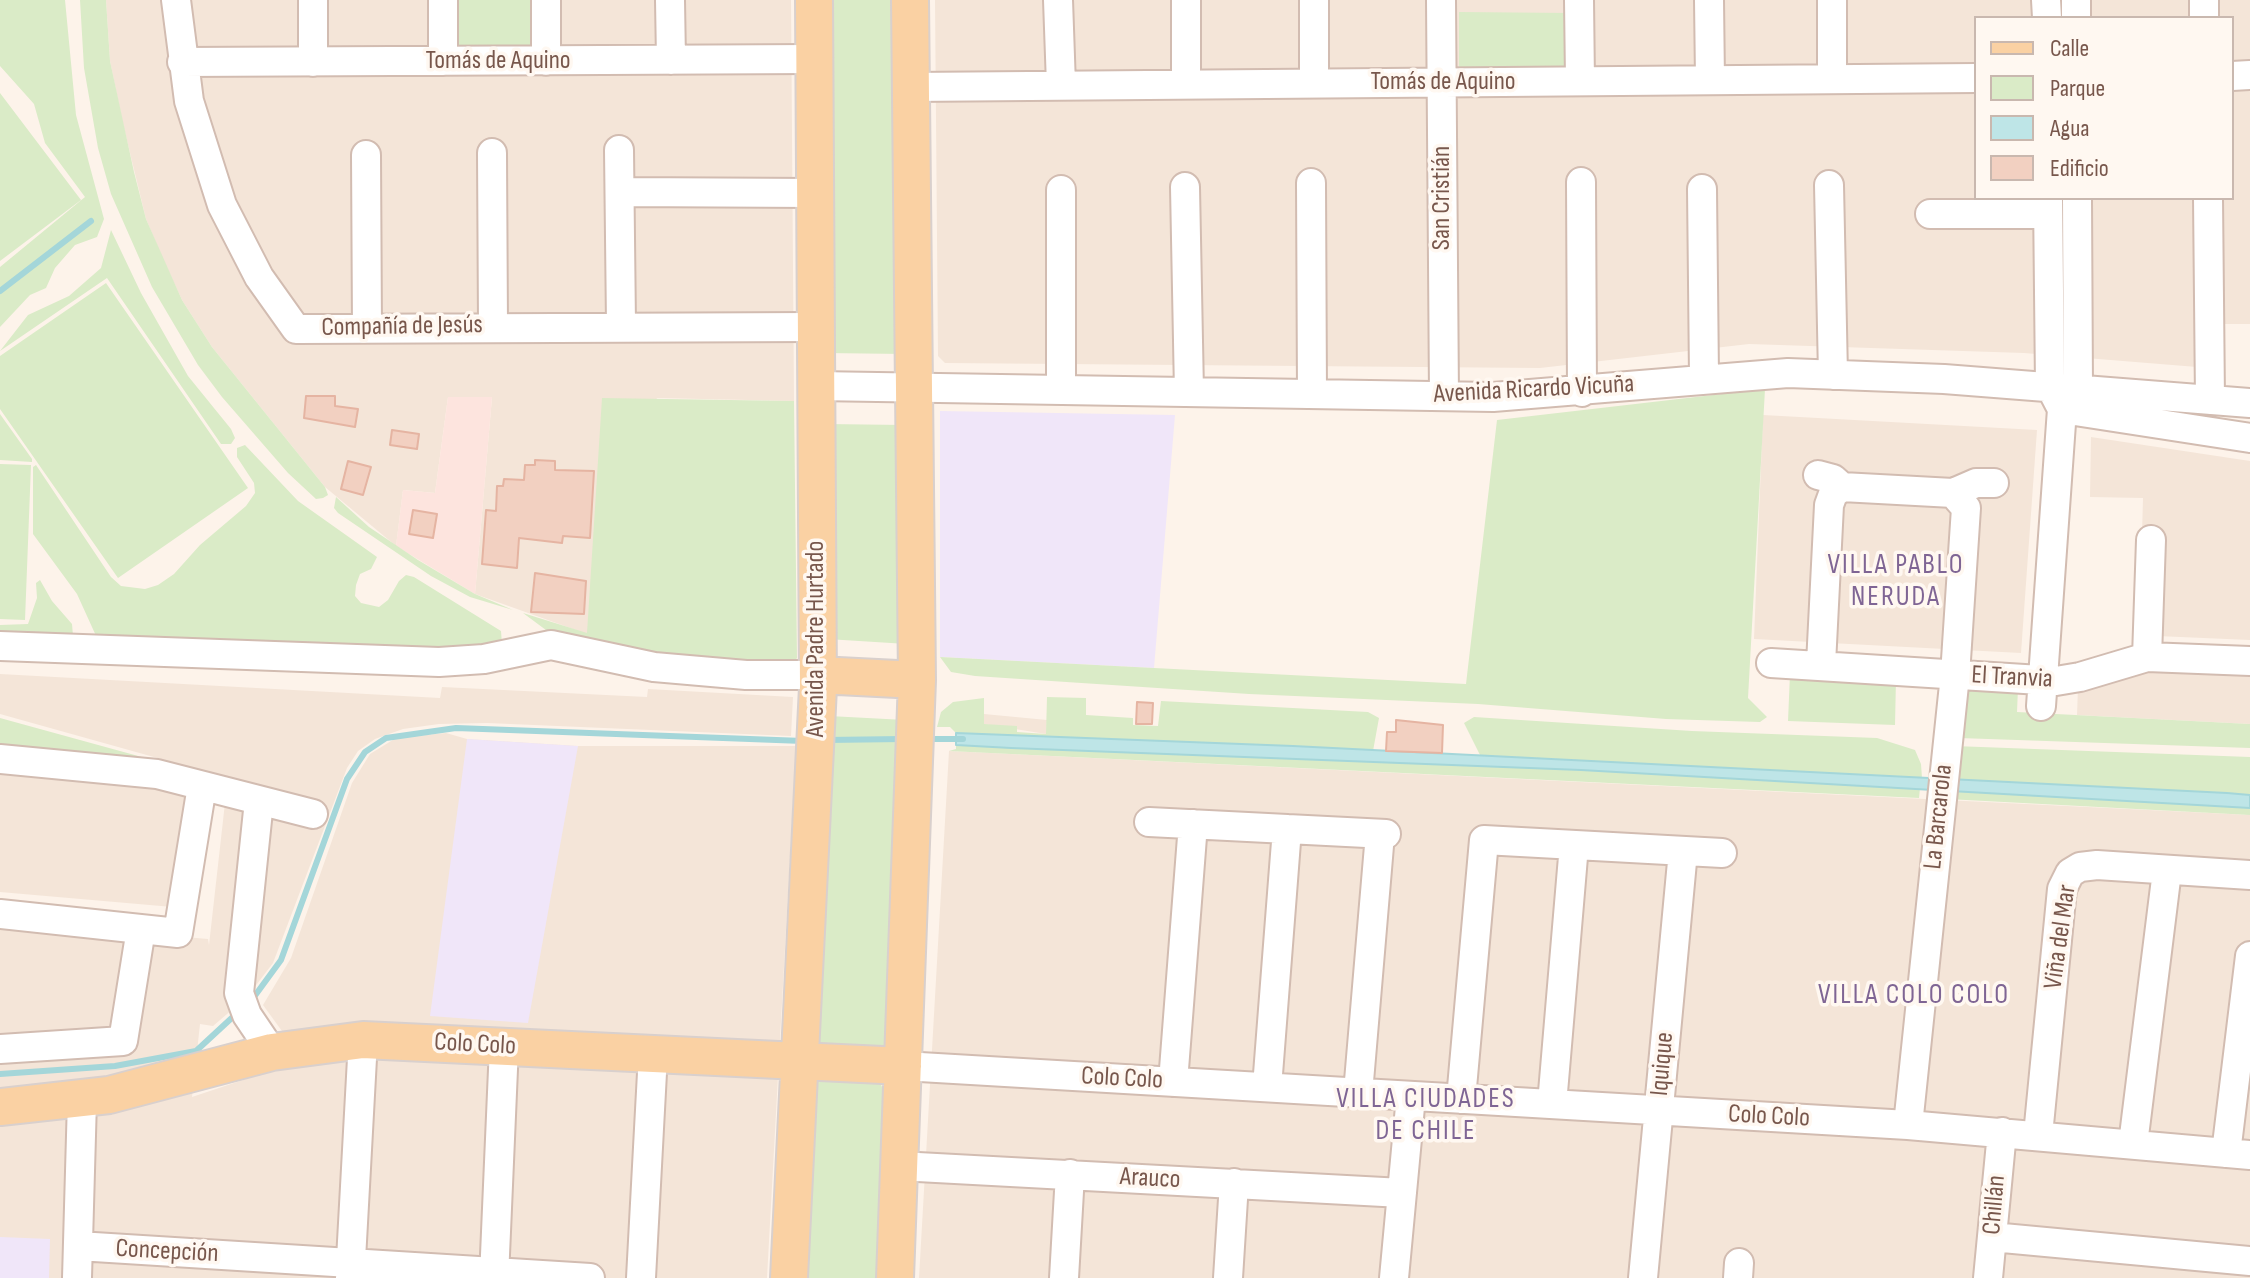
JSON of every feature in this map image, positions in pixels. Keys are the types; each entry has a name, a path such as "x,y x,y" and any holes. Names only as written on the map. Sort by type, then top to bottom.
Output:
{"main road":[{"name":"Avenida Padre Hurtado","path":"789,1278 818,675 814,0"},
{"path":"895,1278 917,680 910,0"},
{"path":"818,675 917,680"},
{"name":"Colo Colo","path":"0,1107 82,1100 272,1052 363,1040 903,1066"}],"street":[{"name":"Compañía de Jesús","path":"176,0 189,101 222,205 273,301 296,329 621,325 816,327"},
{"path":"313,0 313,62"},
{"path":"443,0 443,61"},
{"path":"546,0 546,61"},
{"path":"670,0 671,60"},
{"path":"1058,0 1061,85"},
{"path":"1186,0 1186,84"},
{"path":"1314,0 1314,83"},
{"name":"San Cristián","path":"1441,0 1444,396"},
{"path":"1579,0 1580,81"},
{"path":"1709,0 1710,80"},
{"path":"1832,0 1832,79"},
{"name":"Tomás de Aquino","path":"182,62 814,59"},
{"name":"Tomás de Aquino","path":"911,87 1974,78"},
{"path":"619,150 621,325"},
{"path":"492,153 493,326"},
{"path":"366,155 367,328"},
{"path":"1581,182 1582,392"},
{"path":"1311,183 1312,394"},
{"path":"1829,185 1833,375"},
{"path":"1185,187 1189,392"},
{"path":"1702,189 1704,377"},
{"path":"1061,190 1061,389"},
{"path":"620,192 815,193"},
{"path":"2041,706 2077,200"},
{"path":"2208,200 2210,400"},
{"path":"1930,214 2048,206 2063,394"},
{"name":"Avenida Ricardo Vicuña","path":"816,386 1444,396 1582,392 1757,373 1833,375 2063,394 2250,403"},
{"name":"Avenida Ricardo Vicuña","path":"2063,394 2250,438"},
{"path":"1821,664 1829,505 1833,494 1830,481 1960,500 1976,483 1994,483"},
{"name":"La Barcarola","path":"1908,1125 1955,675 1960,500"},
{"path":"2147,657 2151,540"},
{"path":"0,646 439,662 484,659 551,645 592,656 668,669 746,675 818,675"},
{"name":"El Tranvia","path":"1771,663 2068,680 2147,657 2250,661"},
{"path":"0,759 157,774 313,814"},
{"path":"0,914 178,933 202,786"},
{"path":"259,801 240,981 244,1008 272,1052"},
{"path":"1149,822 1383,834 1358,1093"},
{"path":"1173,1082 1193,824"},
{"path":"1267,1087 1287,829"},
{"path":"1461,1099 1484,840 1722,853"},
{"path":"1552,1104 1574,845"},
{"name":"Iquique","path":"1643,1278 1683,851"},
{"name":"Viña del Mar","path":"2038,1135 2062,889 2070,873 2080,867 2250,875"},
{"path":"2133,1144 2167,871"},
{"path":"0,1049 123,1041 141,929"},
{"path":"2238,1154 2250,956"},
{"path":"350,1270 363,1040"},
{"path":"494,1275 504,1046"},
{"path":"641,1278 653,1054"},
{"name":"Colo Colo","path":"903,1066 1908,1125 2238,1154"},
{"path":"1394,1278 1411,1096"},
{"path":"77,1278 82,1100"},
{"name":"Chillán","path":"1988,1278 2002,1132"},
{"name":"Arauco","path":"899,1166 1402,1193"},
{"path":"1064,1278 1070,1174"},
{"path":"1228,1278 1234,1183"},
{"path":"1992,1237 2250,1261"},
{"name":"Concepción","path":"78,1246 350,1270 590,1278"}],"shaded area":[{"path":"106,0 791,0 794,401 657,398 587,634 475,594 492,397 448,397 435,493 403,490 396,546 325,487 212,347 182,300 162,257 146,219 123,124 110,61"},
{"path":"935,0 2250,0 2250,324 2198,324 2197,367 2024,353 1749,344 1540,368 945,363 938,356"},
{"path":"448,397 492,397 475,594 396,546 403,490 435,493"},
{"path":"940,411 1175,415 1154,668 940,657"},
{"path":"1763,415 2037,430 2021,653 1754,639"},
{"path":"2091,437 2250,461 2250,640 2157,636 2142,534 2143,498 2090,497"},
{"path":"2154,667 2250,672 2250,724 2077,715 2078,687"},
{"path":"0,674 440,698 442,687 647,697 648,689 793,697 791,736 487,723 439,724 403,729 375,739 358,751 347,768 273,963 247,997 213,1026 200,1024 192,1097 303,1060 263,1005 291,958 352,783 370,754 396,738 446,733 467,739 578,746 796,746 767,1278 0,1278 0,921 208,939 209,945 226,794 202,787 184,908 0,892 0,759 157,774 161,759 0,714"},
{"path":"984,714 1047,720 1046,734 984,724"},
{"path":"467,739 578,746 528,1023 430,1016"},
{"path":"949,751 2250,815 2250,1278 919,1278"},
{"path":"0,1237 50,1239 49,1278 0,1278"}],"green space":[{"path":"0,0 65,0 76,115 104,219 97,237 75,245 55,268 46,288 30,295 0,327 0,267 85,197 45,143 34,104 0,66"},
{"path":"80,0 106,0 110,61 134,172 146,219 182,300 212,347 325,487 328,495 323,498 316,499 288,473 222,397 198,365 152,287 111,194 98,148 84,68"},
{"path":"453,0 535,0 536,48 454,49"},
{"path":"822,0 901,0 904,354 825,353"},
{"path":"1459,12 1571,13 1573,68 1459,68"},
{"path":"0,93 81,200 0,261"},
{"path":"111,230 141,293 188,376 231,429 235,438 231,444 221,444 107,278 0,351 28,315 69,296 101,268"},
{"path":"106,283 248,488 118,578 0,409 0,356"},
{"path":"1765,389 1748,698 1767,717 1760,722 1666,719 1478,704 1249,694 975,676 951,672 940,657 1466,684 1497,420"},
{"path":"602,398 794,401 797,658 792,665 672,663 550,633 523,613 587,633"},
{"path":"0,414 32,459 32,462 0,460"},
{"path":"826,424 904,425 907,644 827,639"},
{"path":"245,445 298,501 377,557 371,569 360,574 356,585 355,596 361,603 379,607 406,575 414,577 501,631 502,644 448,653 97,638 77,594 33,534 33,467 36,465 111,577 121,586 145,589 158,585 174,574 200,545 246,506 255,493 254,483 237,457 237,448"},
{"path":"0,464 31,465 25,620 0,619"},
{"path":"336,497 369,527 418,560 475,594 513,610 470,597 431,576 338,513 334,508"},
{"path":"40,580 52,601 72,624 73,636 0,636 0,625 28,624 37,598 36,583"},
{"path":"1790,674 1896,679 1895,725 1788,721"},
{"path":"1963,685 2018,688 2017,712 2250,724 2250,748 1959,738"},
{"path":"1047,697 1086,698 1086,715 1133,718 1133,725 1158,726 1161,701 1368,712 1379,718 1373,751 956,733 950,727 937,727 941,712 953,702 984,698 984,724 1017,726 1017,732 1046,734"},
{"path":"829,716 905,720 893,1046 813,1043"},
{"path":"1474,717 1692,731 1877,738 1915,750 1921,764 1922,778 1480,755 1464,723"},
{"path":"0,718 160,762 0,759"},
{"path":"956,745 1581,770 1920,788 1919,798 949,751 956,749"},
{"path":"1954,746 2250,757 2250,795 1949,779"},
{"path":"1948,790 2250,808 2250,815 1947,799"},
{"path":"815,1076 880,1082 884,1092 877,1278 797,1278"}],"water":[{"path":"956,733 1293,746 2227,793 2250,795 2250,808 1581,770 956,745"}],"building":[{"path":"306,396 335,396 335,406 358,409 355,427 304,418"},
{"path":"392,430 419,434 417,449 390,445"},
{"path":"535,460 555,461 555,470 594,471 590,538 563,536 562,543 519,538 517,568 482,564 486,510 496,511 497,486 503,486 504,479 524,480 525,465 535,465"},
{"path":"348,461 371,467 363,495 341,489"},
{"path":"413,510 437,514 433,538 409,534"},
{"path":"535,573 586,581 584,614 531,612"},
{"path":"1137,702 1153,703 1152,724 1136,724"},
{"path":"1396,720 1443,725 1442,753 1386,751 1387,732 1396,732"}],"waterway":[{"path":"0,291 91,221"},
{"path":"251,1001 281,960 347,779 365,752 386,738 456,728 803,741"},
{"path":"826,740 903,739"},
{"path":"926,739 963,739"},
{"path":"0,1074 115,1066 196,1051 236,1014"}],"district":[{"name":"VILLA PABLO NERUDA","path":"1896,582"},
{"name":"VILLA COLO COLO","path":"1914,996"},
{"name":"VILLA CIUDADES DE CHILE","path":"1426,1116"}]}
